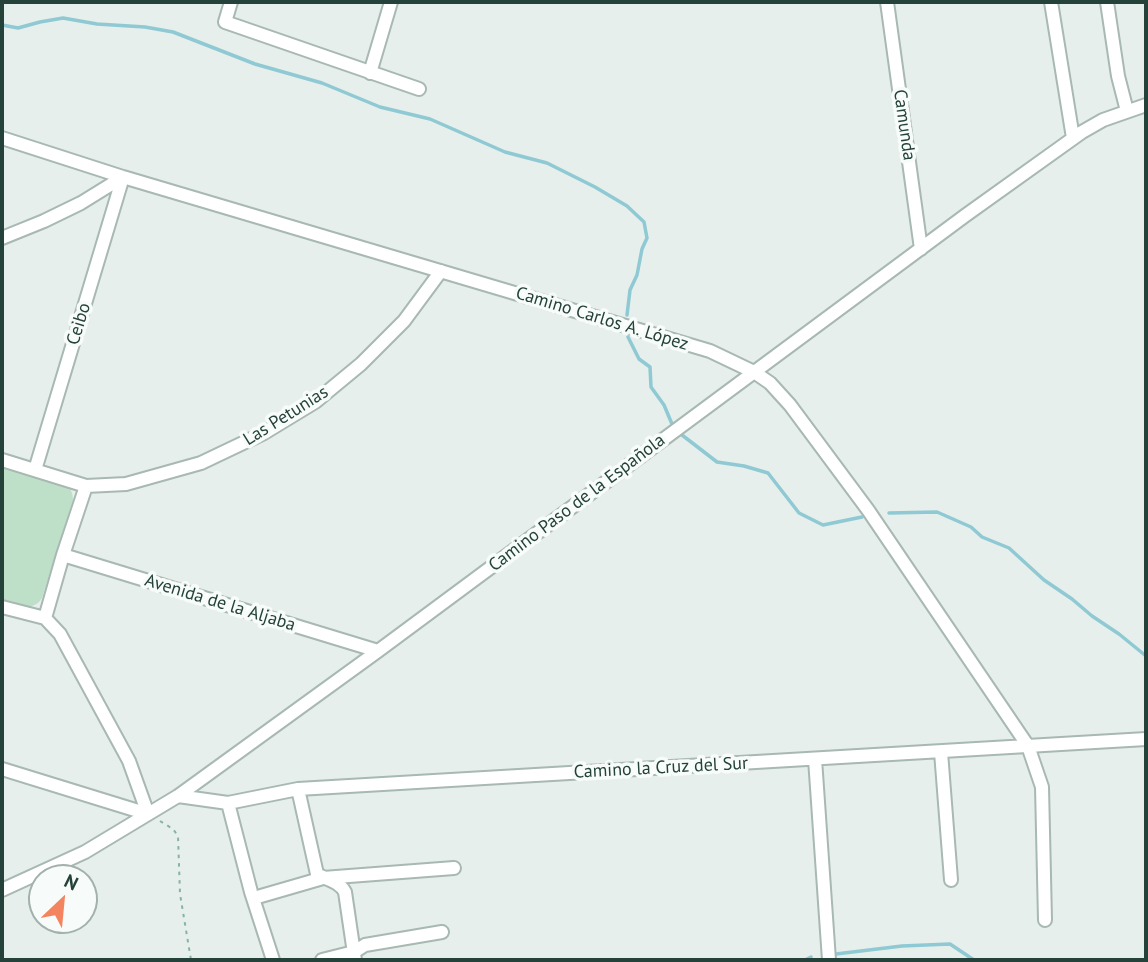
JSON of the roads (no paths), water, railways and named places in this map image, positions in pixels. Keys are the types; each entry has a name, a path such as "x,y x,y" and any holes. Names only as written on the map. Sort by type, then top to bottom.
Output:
{"street":[{"path":"231,2 225,22 419,89"},
{"path":"370,73 391,2"},
{"name":"Camunda","path":"887,2 921,248"},
{"path":"1051,2 1073,138"},
{"path":"1107,2 1118,76 1127,111"},
{"name":"Camino Paso de la Española","path":"2,890 85,852 178,796 1073,138 1103,120 1146,105"},
{"name":"Camino Carlos A. López","path":"2,138 123,177 710,351 754,372 770,383 790,405 868,510 1028,746 1042,787 1045,920"},
{"path":"2,238 81,203 123,177"},
{"name":"Ceibo","path":"35,470 123,177"},
{"name":"Las Petunias","path":"86,486 126,484 201,463 264,433 315,402 361,364 404,321 441,271"},
{"path":"2,460 86,486 45,618"},
{"name":"Avenida de la Aljaba","path":"63,555 378,651"},
{"path":"2,607 45,618 60,634 129,761 148,814"},
{"name":"Camino la Cruz del Sur","path":"178,796 228,803 298,789 1146,739"},
{"path":"941,752 951,880"},
{"path":"815,759 830,960"},
{"path":"2,769 148,814"},
{"path":"298,789 317,874 336,882 345,892 354,956"},
{"path":"228,803 273,960"},
{"path":"254,898 323,878 454,868"},
{"path":"322,960 354,956 365,945 442,932"}],"waterway":[{"path":"2,25 18,28 63,18 173,32 255,64 322,83 380,107 430,119 505,152 547,163 627,206 644,222 647,238 630,290 627,315"},
{"path":"628,337 639,359 650,367 651,387 664,405 672,424"},
{"path":"682,435 717,462 768,473 799,513 823,525 862,517"},
{"path":"889,513 937,512 971,527 982,537 1009,548 1044,580 1146,656"},
{"path":"836,954 902,946 950,944 974,960"},
{"path":"805,960 811,957"}]}
